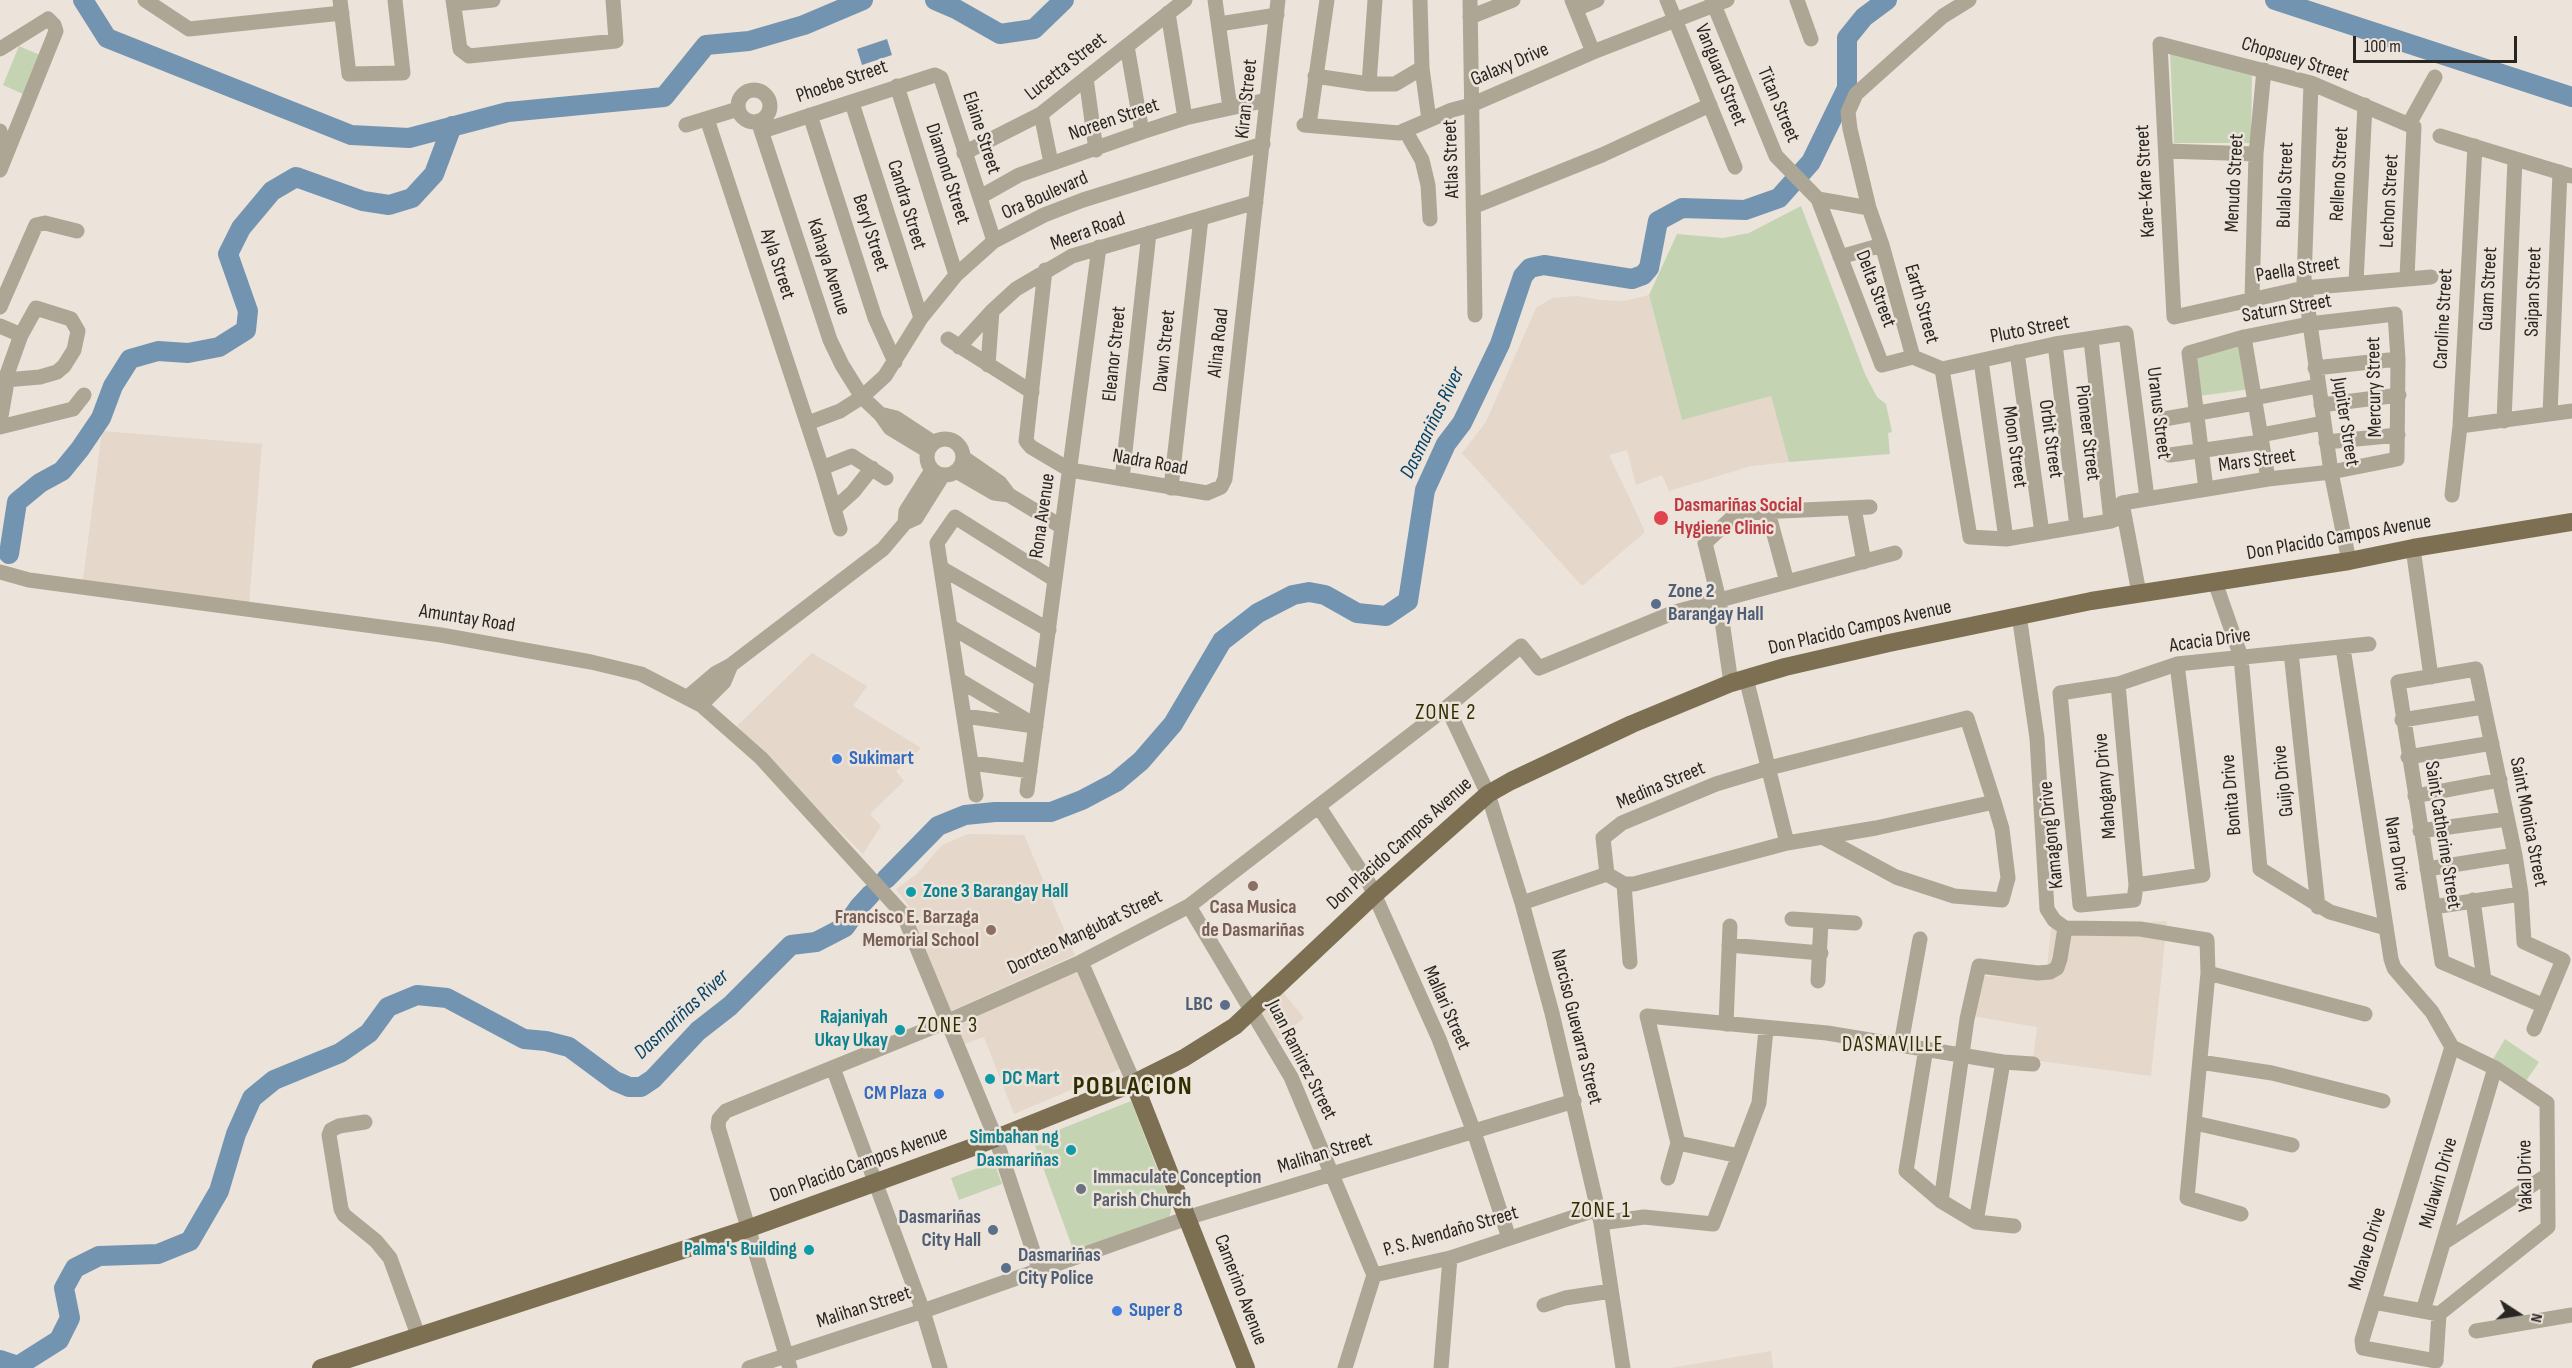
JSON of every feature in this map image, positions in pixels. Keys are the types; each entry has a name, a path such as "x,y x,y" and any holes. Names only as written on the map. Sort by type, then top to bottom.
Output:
{"main road":[{"name":"Don Placido Campos Avenue","path":"321,1368 747,1229 996,1139 1134,1083 1184,1058 1253,1012 1374,895 1488,794 1632,724 1738,680 2019,615 2572,522"},
{"name":"Camerino Avenue","path":"1134,1083 1246,1368"}],"street":[{"path":"146,0 189,28 341,6 349,74 403,73 395,0"},
{"path":"493,0 453,2 460,49 469,56 616,42 613,0"},
{"name":"Lucetta Street","path":"964,153 1041,114 1185,0"},
{"path":"1215,0 1230,108"},
{"path":"1327,0 1316,76 1369,84 1395,84 1422,68"},
{"path":"1369,84 1375,0"},
{"path":"1420,0 1422,68 1429,120"},
{"name":"Atlas Street","path":"1470,0 1475,315"},
{"path":"1470,17 1513,0"},
{"path":"1593,52 1574,4 1597,0"},
{"name":"Vanguard Street","path":"1667,0 1735,167"},
{"path":"1797,0 1811,39"},
{"name":"Earth Street","path":"1969,0 1943,16 1856,94 1848,112 1869,208 1882,245 1912,357 1942,369 1970,537 2006,539 2077,527 2119,514"},
{"name":"Galaxy Drive","path":"1316,76 1306,125 1399,133 1717,2"},
{"name":"Titan Street","path":"1717,2 1776,156 1818,199"},
{"path":"1219,24 1278,8"},
{"name":"Kiran Street","path":"1256,202 1278,8"},
{"path":"1168,13 1185,118"},
{"path":"0,49 48,19 56,31 2,167"},
{"name":"Chopsuey Street","path":"2160,44 2311,83 2412,126"},
{"name":"Kare-Kare Street","path":"2160,44 2174,316"},
{"path":"1127,46 1142,132"},
{"name":"Menudo Street","path":"2252,298 2256,154 2264,70"},
{"name":"Phoebe Street","path":"760,126 810,116 935,75"},
{"name":"Elaine Street","path":"935,75 941,78 994,242"},
{"path":"2412,126 2435,77"},
{"path":"1086,78 1096,150"},
{"name":"Bulalo Street","path":"2304,288 2311,83"},
{"name":"Diamond Street","path":"897,86 957,275"},
{"path":"760,91 767,97 770,106 760,126 748,121 738,109 739,99 745,92 760,91"},
{"name":"Noreen Street","path":"980,197 1019,175 1096,150 1142,132 1185,118 1267,100"},
{"name":"Candra Street","path":"852,103 921,318"},
{"path":"1475,206 1602,155 1710,105"},
{"name":"Relleno Street","path":"2356,282 2365,105"},
{"path":"686,125 738,109"},
{"path":"1041,114 1051,163"},
{"name":"Beryl Street","path":"810,116 875,318 895,362"},
{"name":"Ayla Street","path":"707,119 808,423 840,529"},
{"name":"Kahaya Avenue","path":"760,126 830,340 842,365 862,397 880,414 896,418 931,447"},
{"name":"Lechon Street","path":"2407,277 2412,126"},
{"path":"1405,130 1422,160 1428,185 1430,219"},
{"path":"0,131 2,167"},
{"path":"2440,136 2566,174"},
{"name":"Ora Boulevard","path":"808,423 840,411 862,397 885,376 921,318 957,275 994,242 1044,215 1083,200 1263,144"},
{"name":"Caroline Street","path":"2452,495 2460,426 2475,146"},
{"path":"2166,151 2256,154"},
{"name":"Guam Street","path":"2504,421 2515,159"},
{"name":"Saipan Street","path":"2550,414 2566,174"},
{"path":"1818,199 1869,208"},
{"name":"Delta Street","path":"1818,199 1882,365 1912,357"},
{"name":"Meera Road","path":"988,365 953,343 1016,289 1045,270 1072,256 1099,247 1256,202"},
{"name":"Alina Road","path":"1221,488 1225,479 1256,202"},
{"name":"Dawn Street","path":"1171,488 1201,218"},
{"path":"0,307 36,225 45,223 77,231"},
{"name":"Eleanor Street","path":"1122,479 1149,233"},
{"path":"1840,257 1882,245"},
{"name":"Rona Avenue","path":"1028,791 1099,247"},
{"path":"1045,270 1026,441 1031,447 1070,470"},
{"name":"Paella Street","path":"2174,316 2304,288 2407,277 2431,277"},
{"name":"Jupiter Street","path":"2304,288 2326,442 2349,561"},
{"path":"0,397 21,335 36,308 70,319 78,331 74,350 64,366 57,372 7,378"},
{"path":"992,311 988,365 1032,392"},
{"name":"Saturn Street","path":"2196,413 2189,353 2244,337 2309,324 2395,314"},
{"name":"Mercury Street","path":"2395,314 2398,359 2397,459"},
{"path":"0,326 21,335"},
{"name":"Pluto Street","path":"1942,369 2055,344 2126,333"},
{"name":"Uranus Street","path":"2126,333 2147,498"},
{"path":"2244,337 2268,479"},
{"path":"2091,339 2119,514 2139,593"},
{"name":"Pioneer Street","path":"2055,344 2077,527"},
{"name":"Orbit Street","path":"2018,352 2042,533"},
{"path":"2315,368 2398,359"},
{"name":"Moon Street","path":"1981,361 2006,539"},
{"path":"0,422 7,378"},
{"path":"2164,419 2318,386"},
{"path":"0,427 74,409 84,395"},
{"path":"2321,405 2398,395"},
{"path":"2460,426 2572,411"},
{"path":"2196,413 2206,489"},
{"path":"2170,455 2261,438 2324,423"},
{"path":"2326,442 2398,435"},
{"path":"695,701 716,673 731,665 884,549 905,523 916,518 949,469 960,447 956,442 945,439 931,447 928,461 949,469 994,493 1009,495 1062,527"},
{"path":"822,468 852,456 886,478"},
{"name":"Mars Street","path":"2119,514 2147,498 2268,479 2331,472 2397,459"},
{"path":"834,509 853,492 872,468"},
{"name":"Nadra Road","path":"1070,470 1208,493 1221,488"},
{"path":"1786,843 1769,768 1738,680 1705,543 1737,513 1870,507"},
{"path":"1854,508 1864,562"},
{"path":"1768,512 1787,582"},
{"path":"976,795 937,543 955,518 1055,580"},
{"path":"2413,548 2432,677"},
{"path":"1719,600 1895,554"},
{"path":"941,568 1049,630"},
{"name":"Amuntay Road","path":"0,572 29,580 441,635 591,662 641,674 695,701 761,758 903,914 996,1139 1039,1269"},
{"name":"Bonita Drive","path":"2215,582 2241,657 2260,869 2318,907 2386,928"},
{"name":"Doroteo Mangubat Street","path":"747,1229 718,1127 719,1119 732,1108 948,1021 1081,962 1189,906 1447,707 1521,646 1539,668 1675,612 1719,600"},
{"path":"2019,615 2037,738 2047,909 2054,920 2065,928 2140,929 2207,940 2208,974 2196,1123 2187,1198 2241,1214"},
{"path":"951,627 1042,680"},
{"name":"Acacia Drive","path":"2060,693 2118,684 2177,664 2369,644"},
{"name":"Narra Drive","path":"2343,648 2394,968 2432,1012 2452,1047"},
{"name":"Guijo Drive","path":"2291,652 2318,907"},
{"path":"2136,885 2203,875 2177,664"},
{"name":"Saint Catherine Street","path":"2476,669 2398,682 2442,962 2544,1006"},
{"name":"Saint Monica Street","path":"2476,669 2515,855 2521,894 2524,942 2563,960 2544,1006"},
{"path":"959,680 1036,726"},
{"name":"Mahogany Drive","path":"2118,684 2136,885"},
{"name":"Kamagong Drive","path":"2060,693 2080,905 2134,900 2136,885"},
{"name":"Narciso Guevarra Street","path":"1447,707 1488,794 1522,903 1574,1101 1600,1216 1623,1368"},
{"path":"2403,720 2483,707"},
{"path":"964,716 1036,726"},
{"path":"1769,768 1967,718 2002,829 2008,878 2002,900 1954,896 1896,877 1822,837"},
{"path":"2408,757 2492,743"},
{"path":"972,763 1030,771"},
{"name":"Medina Street","path":"1607,874 1603,838 1622,823 1716,784 1769,768"},
{"path":"2415,796 2500,780"},
{"path":"1522,903 1607,874 1624,884 1634,884 1786,843 1876,828 1994,802"},
{"name":"Mallari Street","path":"1319,807 1370,885 1439,1039 1474,1131 1509,1238"},
{"path":"2420,831 2508,819"},
{"path":"2427,869 2515,855"},
{"path":"1624,884 1630,962"},
{"path":"2433,907 2521,894"},
{"path":"2473,900 2484,980"},
{"name":"Juan Ramirez Street","path":"1189,906 1291,1077 1374,1275"},
{"path":"1792,919 1855,923"},
{"path":"1818,981 1821,921"},
{"path":"1726,1024 1730,926"},
{"path":"1941,1202 1966,1019 1979,966 2038,973 2050,972 2057,968 2065,928"},
{"path":"1901,1044 1920,939"},
{"path":"1730,945 1821,953"},
{"name":"Camerino Avenue","path":"1081,962 1134,1083"},
{"path":"2208,974 2365,1014"},
{"path":"2534,1029 2544,1006"},
{"path":"1668,1178 1678,1143 1647,1016 1766,1029 1827,1032 2003,1062 2033,1064"},
{"path":"1678,1143 1739,1156 1759,1103 1766,1029"},
{"name":"Yakal Drive","path":"2439,1314 2548,1227 2547,1103 2495,1068 2452,1047"},
{"name":"Molave Drive","path":"2439,1314 2436,1361 2363,1348 2362,1340 2452,1047"},
{"path":"1926,1048 1906,1172 1941,1202 1977,1222 2014,1226"},
{"path":"1977,1222 2003,1062"},
{"path":"2200,1062 2272,1072 2383,1101"},
{"path":"833,1068 923,1311 940,1368"},
{"name":"Mulawin Drive","path":"2423,1311 2495,1068"},
{"name":"Malihan Street","path":"749,1368 788,1362 923,1311 1188,1217 1574,1101"},
{"path":"365,1122 339,1126 331,1130 329,1135 341,1209 344,1215 376,1241 390,1258 418,1335"},
{"path":"2196,1123 2292,1145"},
{"name":"P. S. Avendaño Street","path":"1345,1368 1374,1275 1450,1258 1509,1238 1600,1216 1644,1217 1713,1224 1739,1156"},
{"path":"2444,1243 2546,1176"},
{"path":"747,1229 788,1362"},
{"path":"1441,1368 1450,1258"},
{"path":"1544,1305 1565,1298 1611,1291"},
{"path":"2374,1302 2439,1314"},
{"path":"2476,1331 2572,1315"}],"shaded area":[{"path":"1649,295 1682,420 1771,396 1789,462 1751,466 1669,491 1662,475 1636,485 1627,450 1609,455 1644,533 1582,586 1462,453 1486,422 1536,308 1552,298 1577,296 1624,301"},
{"path":"102,431 262,444 249,605 83,580"},
{"name":"Sukimart","path":"812,653 867,686 853,706 921,748 896,771 904,781 870,814 881,826 863,854 735,728"},
{"name":"Francisco E. Barzaga Memorial School","path":"968,834 1024,835 1075,955 951,1011 908,905 896,889 917,874 942,845"},
{"path":"2167,921 2151,1076 2033,1060 2037,1027 1972,1016 1978,976 2046,978 2051,928"},
{"path":"1080,969 1120,1069 1014,1114 984,1037 965,1044 957,1026"},
{"path":"1282,991 1304,1018 1274,1043 1257,1015"},
{"path":"1771,1351 1773,1368 1670,1368"}],"green space":[{"path":"19,46 40,55 23,94 3,85"},
{"path":"2170,50 2252,70 2251,143 2174,143"},
{"path":"1801,206 1865,374 1877,397 1886,404 1892,432 1888,433 1890,454 1789,462 1771,396 1682,420 1649,295 1677,234 1723,238 1749,233"},
{"path":"2243,342 2251,389 2199,396 2193,356"},
{"path":"2505,1039 2539,1062 2526,1081 2493,1059"},
{"path":"1131,1101 1171,1205 1169,1217 1074,1252 1033,1140"},
{"path":"994,1162 1002,1184 959,1200 951,1178"}],"water":[{"path":"887,39 892,55 862,65 857,49"}],"waterway":[{"path":"83,0 107,38 351,135 409,138 508,112 664,97 706,45 749,41 804,25 863,0"},
{"path":"935,0 1000,34 1034,29 1064,0"},
{"name":"Dasmariñas River","path":"886,879 938,826 965,815 995,812 1051,812 1082,800 1116,782 1141,761 1173,724 1222,641 1258,613 1293,595 1309,592 1325,595 1357,613 1386,616 1408,601 1425,490 1446,444 1462,423 1500,344 1523,276 1530,268 1544,265 1632,279 1643,275 1649,268 1658,221 1682,208 1745,210 1779,198 1811,162 1847,88 1847,38 1864,17 1887,0"},
{"path":"2275,0 2572,97"},
{"path":"9,554 17,502 40,483 62,471 80,449 101,418 113,386 130,359 158,351 188,353 219,347 246,330 248,311 228,254 241,228 272,191 296,177 363,201 389,205 412,198 434,174 452,126"},
{"name":"Dasmariñas River","path":"0,1360 18,1366 59,1340 70,1318 64,1288 75,1268 99,1256 158,1254 190,1241 219,1191 236,1134 252,1098 274,1080 340,1053 369,1033 388,1007 417,995 447,998 524,1039 546,1041 569,1047 615,1081 629,1087 641,1087 653,1079 698,1031 730,1006 791,945 816,942 845,927 871,894"}],"place":[{"name":"Dasmariñas Social Hygiene Clinic","path":"1661,518"},
{"name":"Zone 2 Barangay Hall","path":"1656,604"},
{"name":"Sukimart","path":"837,759"},
{"name":"Casa Musica de Dasmariñas","path":"1253,886"},
{"name":"Zone 3 Barangay Hall","path":"911,892"},
{"name":"Francisco E. Barzaga Memorial School","path":"991,930"},
{"name":"LBC","path":"1225,1005"},
{"name":"Rajaniyah Ukay Ukay","path":"900,1030"},
{"name":"DC Mart","path":"990,1079"},
{"name":"CM Plaza","path":"939,1094"},
{"name":"Simbahan ng Dasmariñas","path":"1071,1150"},
{"name":"Immaculate Conception Parish Church","path":"1081,1189"},
{"name":"Dasmariñas City Hall","path":"993,1230"},
{"name":"Palma's Building","path":"809,1250"},
{"name":"Dasmariñas City Police","path":"1006,1268"},
{"name":"Super 8","path":"1117,1311"}],"district":[{"name":"ZONE 2","path":"1446,713"},
{"name":"ZONE 3","path":"948,1026"},
{"name":"DASMAVILLE","path":"1893,1046"},
{"name":"POBLACION","path":"1133,1087"},
{"name":"ZONE 1","path":"1601,1211"}]}
